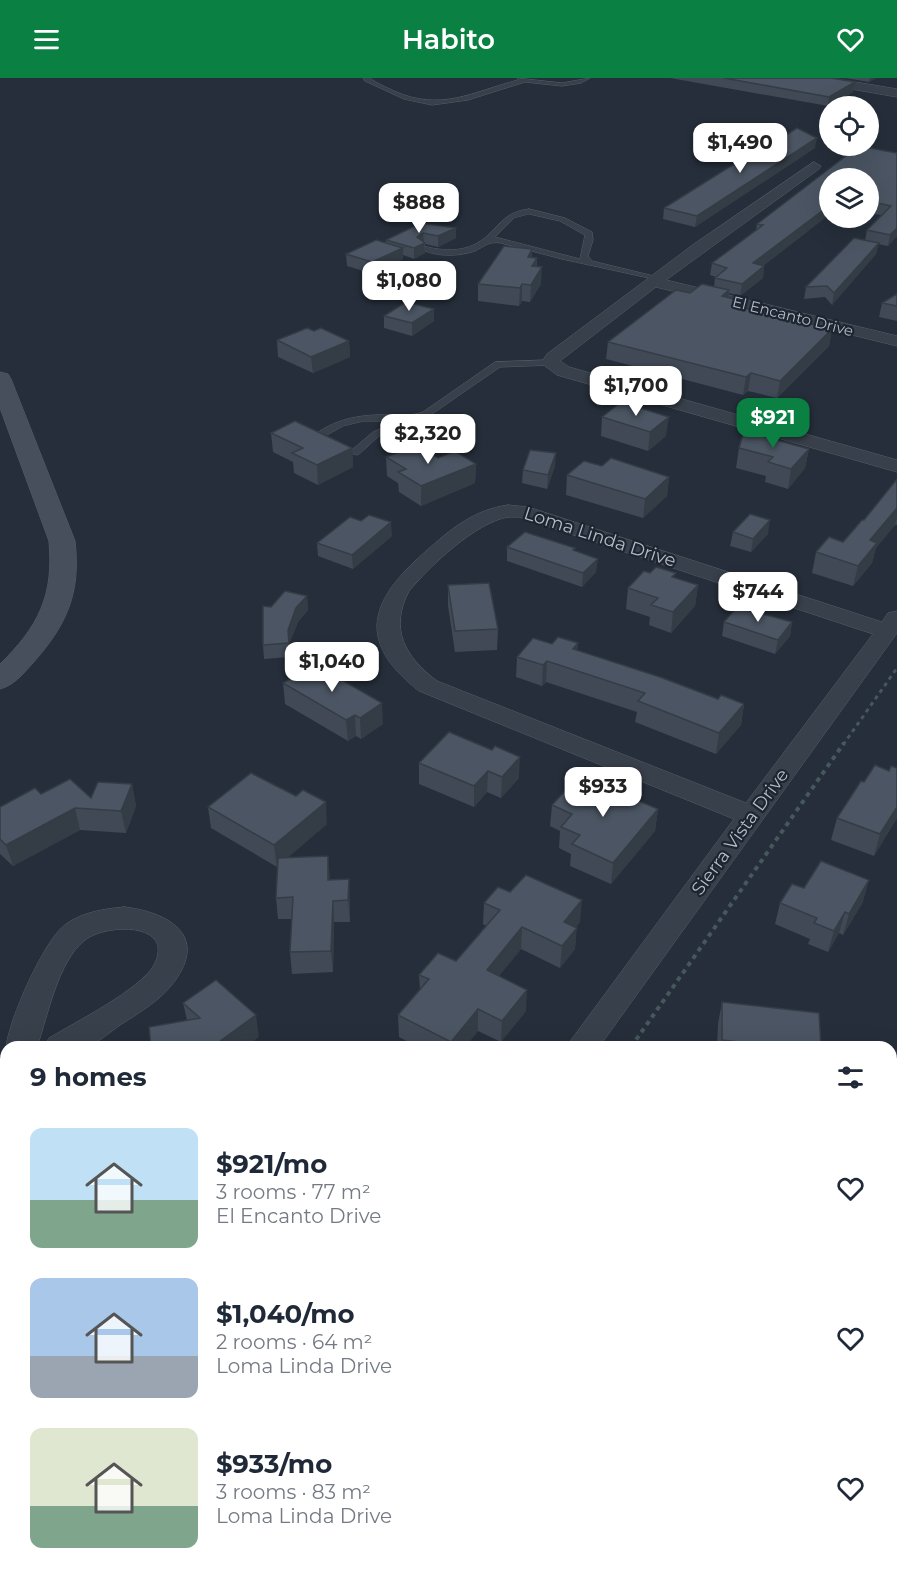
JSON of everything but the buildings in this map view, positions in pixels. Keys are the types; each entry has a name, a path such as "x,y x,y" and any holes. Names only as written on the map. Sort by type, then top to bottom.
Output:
{"street":[{"path":"811,78 897,93"},
{"path":"814,166 738,222 699,247 553,357 550,363 563,371 897,466"},
{"name":"El Encanto Drive","path":"656,280 897,341"},
{"path":"0,379 62,541 66,564 63,594 50,621 29,652 0,680"},
{"name":"Loma Linda Drive","path":"752,816 428,686 414,676 399,660 388,632 388,616 398,590 470,522 500,510 521,511 892,624"},
{"name":"Sierra Vista Drive","path":"586,1041 892,624"},
{"path":"23,1041 51,964 60,948 74,933 102,918 119,916 136,917 152,922 165,932 171,942 171,955 169,966 162,977 146,991 69,1041"}],"lane":[{"path":"367,78 402,96 431,103 459,100 526,80"},
{"path":"515,78 557,85 575,83 587,78"},
{"path":"423,248 455,255 474,248 488,239 514,214 542,213 568,222 589,234 590,238 584,254 587,262"},
{"path":"488,239 502,240 656,280"},
{"path":"412,419 395,417 339,424 324,431 320,435 321,440 327,446 355,453 376,434 426,414 498,364 550,363"}],"path":[{"path":"635,1041 897,668"}]}
